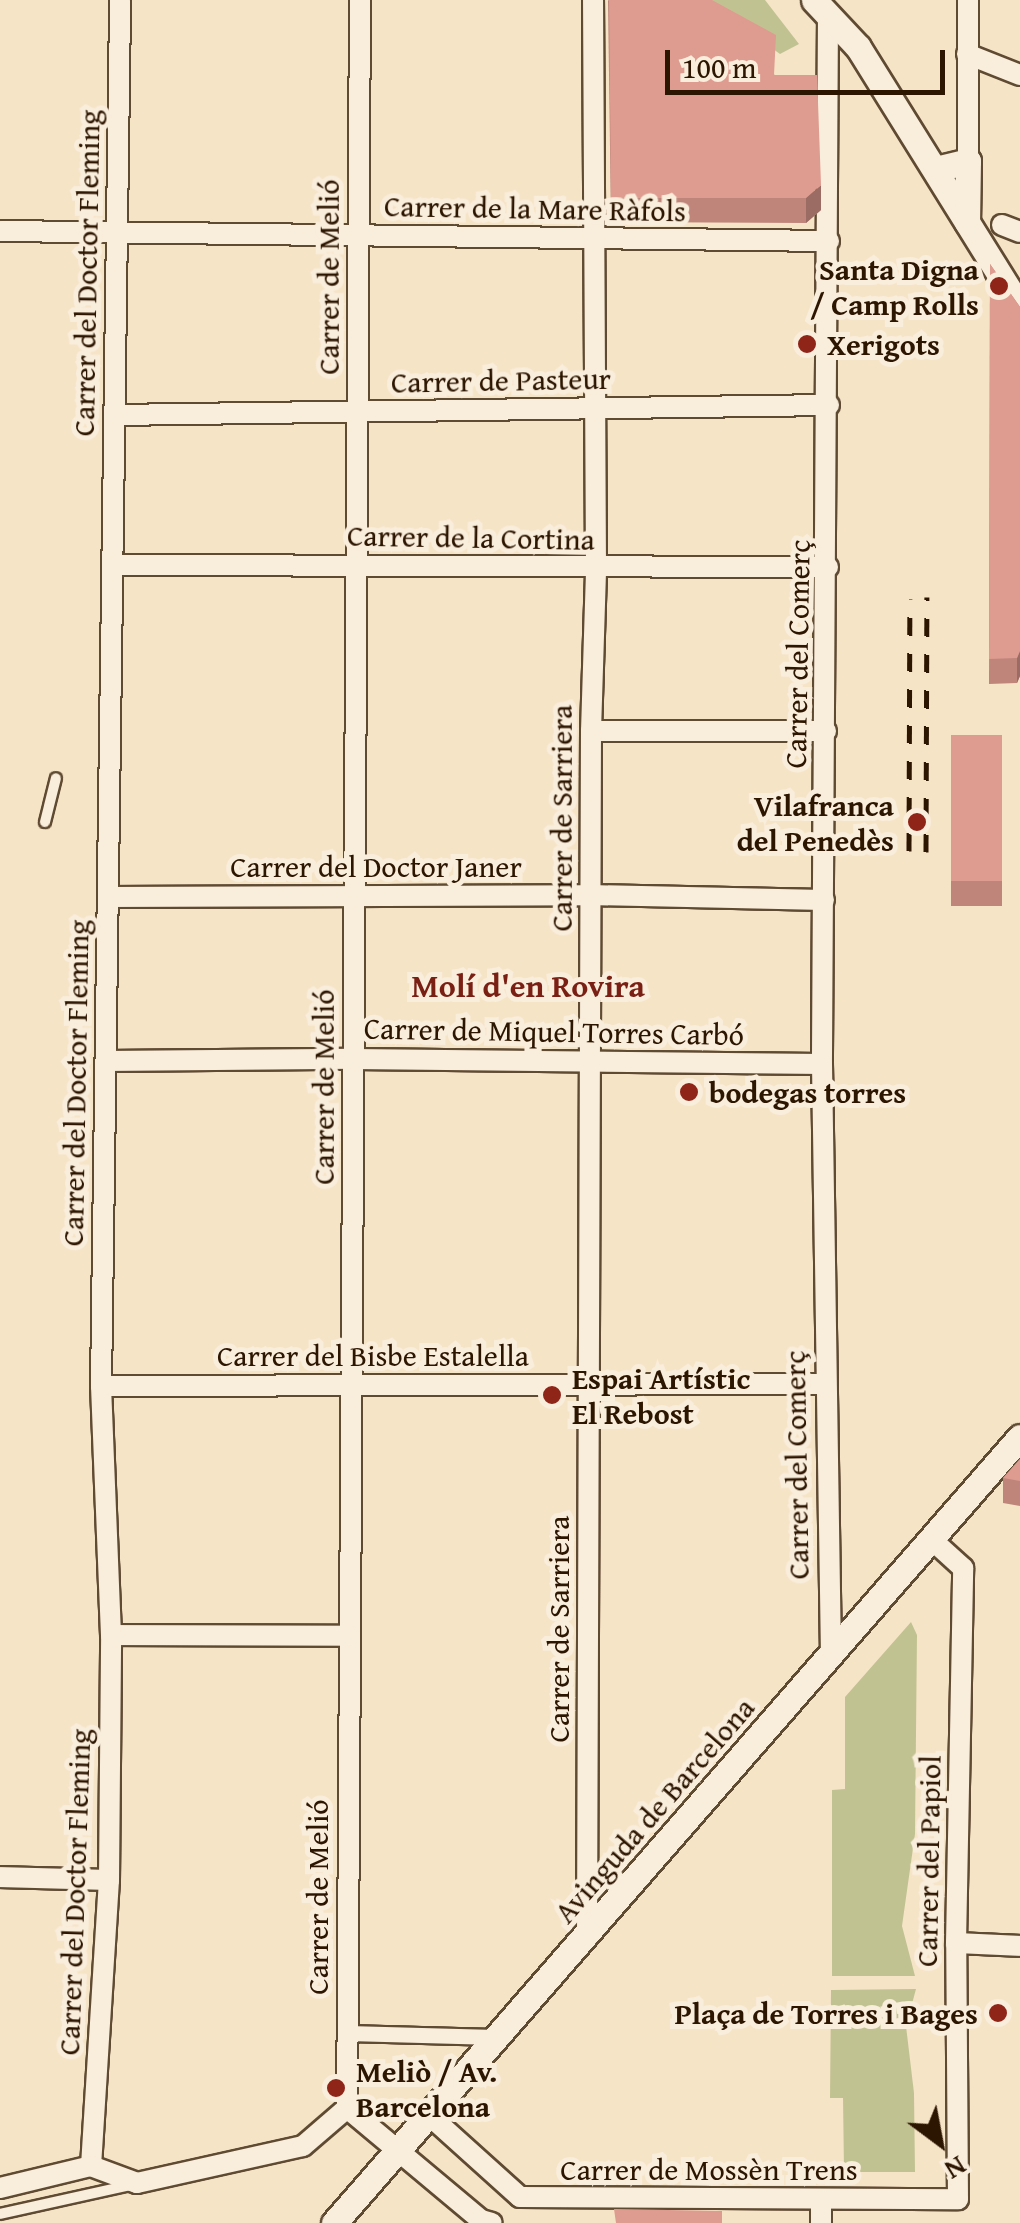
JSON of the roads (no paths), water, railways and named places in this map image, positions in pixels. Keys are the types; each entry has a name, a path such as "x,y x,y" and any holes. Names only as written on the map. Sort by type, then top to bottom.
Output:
{"street":[{"name":"Carrer del Doctor Fleming","path":"91,2166 109,1880 111,1635 102,1386 120,0"},
{"name":"Carrer de Melió","path":"346,2108 360,0"},
{"name":"Carrer de Sarriera","path":"587,1938 591,731 596,568 592,408 593,0"},
{"path":"968,0 970,226"},
{"path":"821,7 858,48 1020,307"},
{"name":"Carrer del Comerç","path":"821,7 829,241 822,1064 831,1655"},
{"path":"968,54 1020,75"},
{"path":"936,169 968,161"},
{"name":"Carrer de la Mare Ràfols","path":"0,231 829,241"},
{"name":"Carrer de Pasteur","path":"114,415 829,405"},
{"name":"Carrer de la Cortina","path":"112,565 828,567"},
{"path":"591,731 826,732"},
{"name":"Carrer del Doctor Janer","path":"108,898 590,895 824,900"},
{"name":"Carrer de Miquel Torres Carbó","path":"106,1061 353,1058 822,1064"},
{"name":"Carrer del Bisbe Estalella","path":"102,1386 824,1384"},
{"name":"Avinguda de Barcelona","path":"334,2223 501,2037 1020,1437"},
{"name":"Carrer del Papiol","path":"931,1539 963,1568 956,1943 958,2199"},
{"path":"111,1635 349,1636"},
{"path":"0,1878 109,1880"},
{"path":"956,1943 1020,1946"},
{"path":"346,2033 501,2037"},
{"path":"0,2188 91,2166 137,2183 303,2146 346,2108 398,2150"},
{"name":"Carrer de Mossèn Trens","path":"430,2116 520,2197 958,2199"},
{"name":"Carrer de Mossèn Trens","path":"398,2150 481,2220 494,2223 520,2197"},
{"path":"820,2223 821,2201"}],"lane":[{"path":"45,822 56,778"},
{"path":"0,2214 137,2183"}],"railway":[{"path":"926,852 927,597"},
{"path":"909,851 910,599"}],"place":[{"name":"Santa Digna / Camp Rolls","path":"999,286"},
{"name":"Xerigots","path":"807,344"},
{"name":"Vilafranca del Penedès","path":"917,822"},
{"name":"bodegas torres","path":"689,1092"},
{"name":"Espai Artístic El Rebost","path":"552,1395"},
{"name":"Plaça de Torres i Bages","path":"998,2013"},
{"name":"Meliò / Av. Barcelona","path":"336,2088"}],"district":[{"name":"Molí d'en Rovira","path":"528,986"}]}
